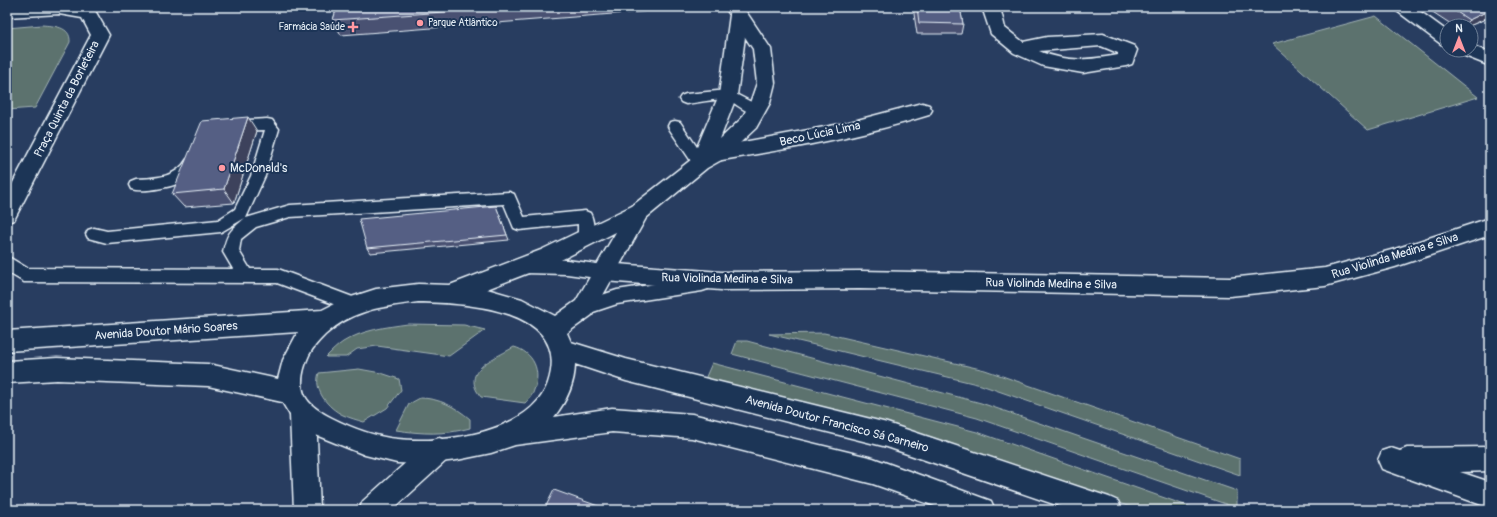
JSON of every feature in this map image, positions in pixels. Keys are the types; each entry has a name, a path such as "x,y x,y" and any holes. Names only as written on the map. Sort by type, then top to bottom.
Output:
{"street":[{"path":"991,7 997,30 1020,49 1049,62 1083,67 1126,60 1128,50 1103,40 1047,43 1020,49"},
{"path":"1403,7 1439,34"},
{"name":"Praça Quinta da Borleteira","path":"7,12 59,9 88,13 100,35 7,214"},
{"path":"708,158 728,95 736,11"},
{"path":"453,293 549,256 639,212 708,158 749,123 756,110 766,83 762,49 736,11"},
{"path":"1479,55 1490,60"},
{"name":"Beco Lúcia Lima","path":"708,158 898,118 922,110"},
{"path":"557,340 584,308 639,212"},
{"name":"Rua Violinda Medina e Silva","path":"604,272 680,280 860,280 1230,287 1325,277 1395,258 1490,226"},
{"path":"307,510 303,415 291,393 291,368 303,342 325,320 352,304 381,297 418,293 453,293 487,299 521,309 544,321 557,340 565,364 558,391 540,416 513,434"},
{"name":"Avenida Doutor Mário Soares","path":"7,341 325,320"},
{"name":"Avenida Doutor Francisco Sá Carneiro","path":"557,340 626,370 888,435 1109,510"},
{"path":"7,372 57,369 208,375 291,393"},
{"path":"303,415 326,428 359,443 398,451 439,450 481,443 513,434 612,420 692,426 873,471 982,510"},
{"path":"372,510 439,450"},
{"path":"1490,459 1392,460 1490,495"}],"lane":[{"path":"686,99 728,95 756,110"},
{"path":"94,234 107,237 221,226 241,213 258,176 272,129 267,124 221,127"},
{"path":"675,126 708,158"},
{"path":"136,185 163,182 181,177 190,169 198,150"},
{"path":"246,276 231,252 234,236 251,222 290,211 509,198 519,224 585,217 586,237"},
{"path":"7,263 24,275 278,276 352,304"},
{"path":"520,266 567,267 604,272"},
{"path":"584,308 617,297 722,281"}],"green space":[{"path":"1376,16 1478,97 1368,130 1272,44"},
{"path":"42,25 64,30 70,37 70,42 35,108 7,110 7,28"},
{"path":"408,324 464,325 485,330 449,356 377,346 357,349 346,357 326,357 336,347 350,338 366,332"},
{"path":"824,333 985,370 1240,459 1240,475 981,385 769,334"},
{"path":"737,341 747,341 981,403 1237,491 1237,508 977,418 732,354"},
{"path":"514,347 526,353 534,363 537,376 532,396 525,403 481,397 475,388 474,379 476,372 489,361"},
{"path":"712,363 977,432 1199,510 1139,510 938,440 705,379"},
{"path":"359,369 381,373 399,379 401,390 387,408 364,422 337,412 323,398 318,386 319,373"},
{"path":"420,398 440,401 453,407 470,419 470,428 452,432 433,433 396,430 409,404"}],"building":[{"path":"337,7 512,7 333,20"},
{"path":"917,7 960,7 963,24 919,23"},
{"path":"1449,7 1490,7 1490,10 1473,18 1466,18"},
{"path":"248,117 224,189 172,194 202,121"},
{"path":"496,206 507,235 367,248 359,219"},
{"path":"554,490 609,510 544,510"},
{"path":"417,507 423,510 415,510"}],"place":[{"name":"Parque Atlântico","path":"420,23"},
{"name":"Farmácia Saúde","path":"353,27"},
{"name":"McDonald's","path":"222,168"}]}
